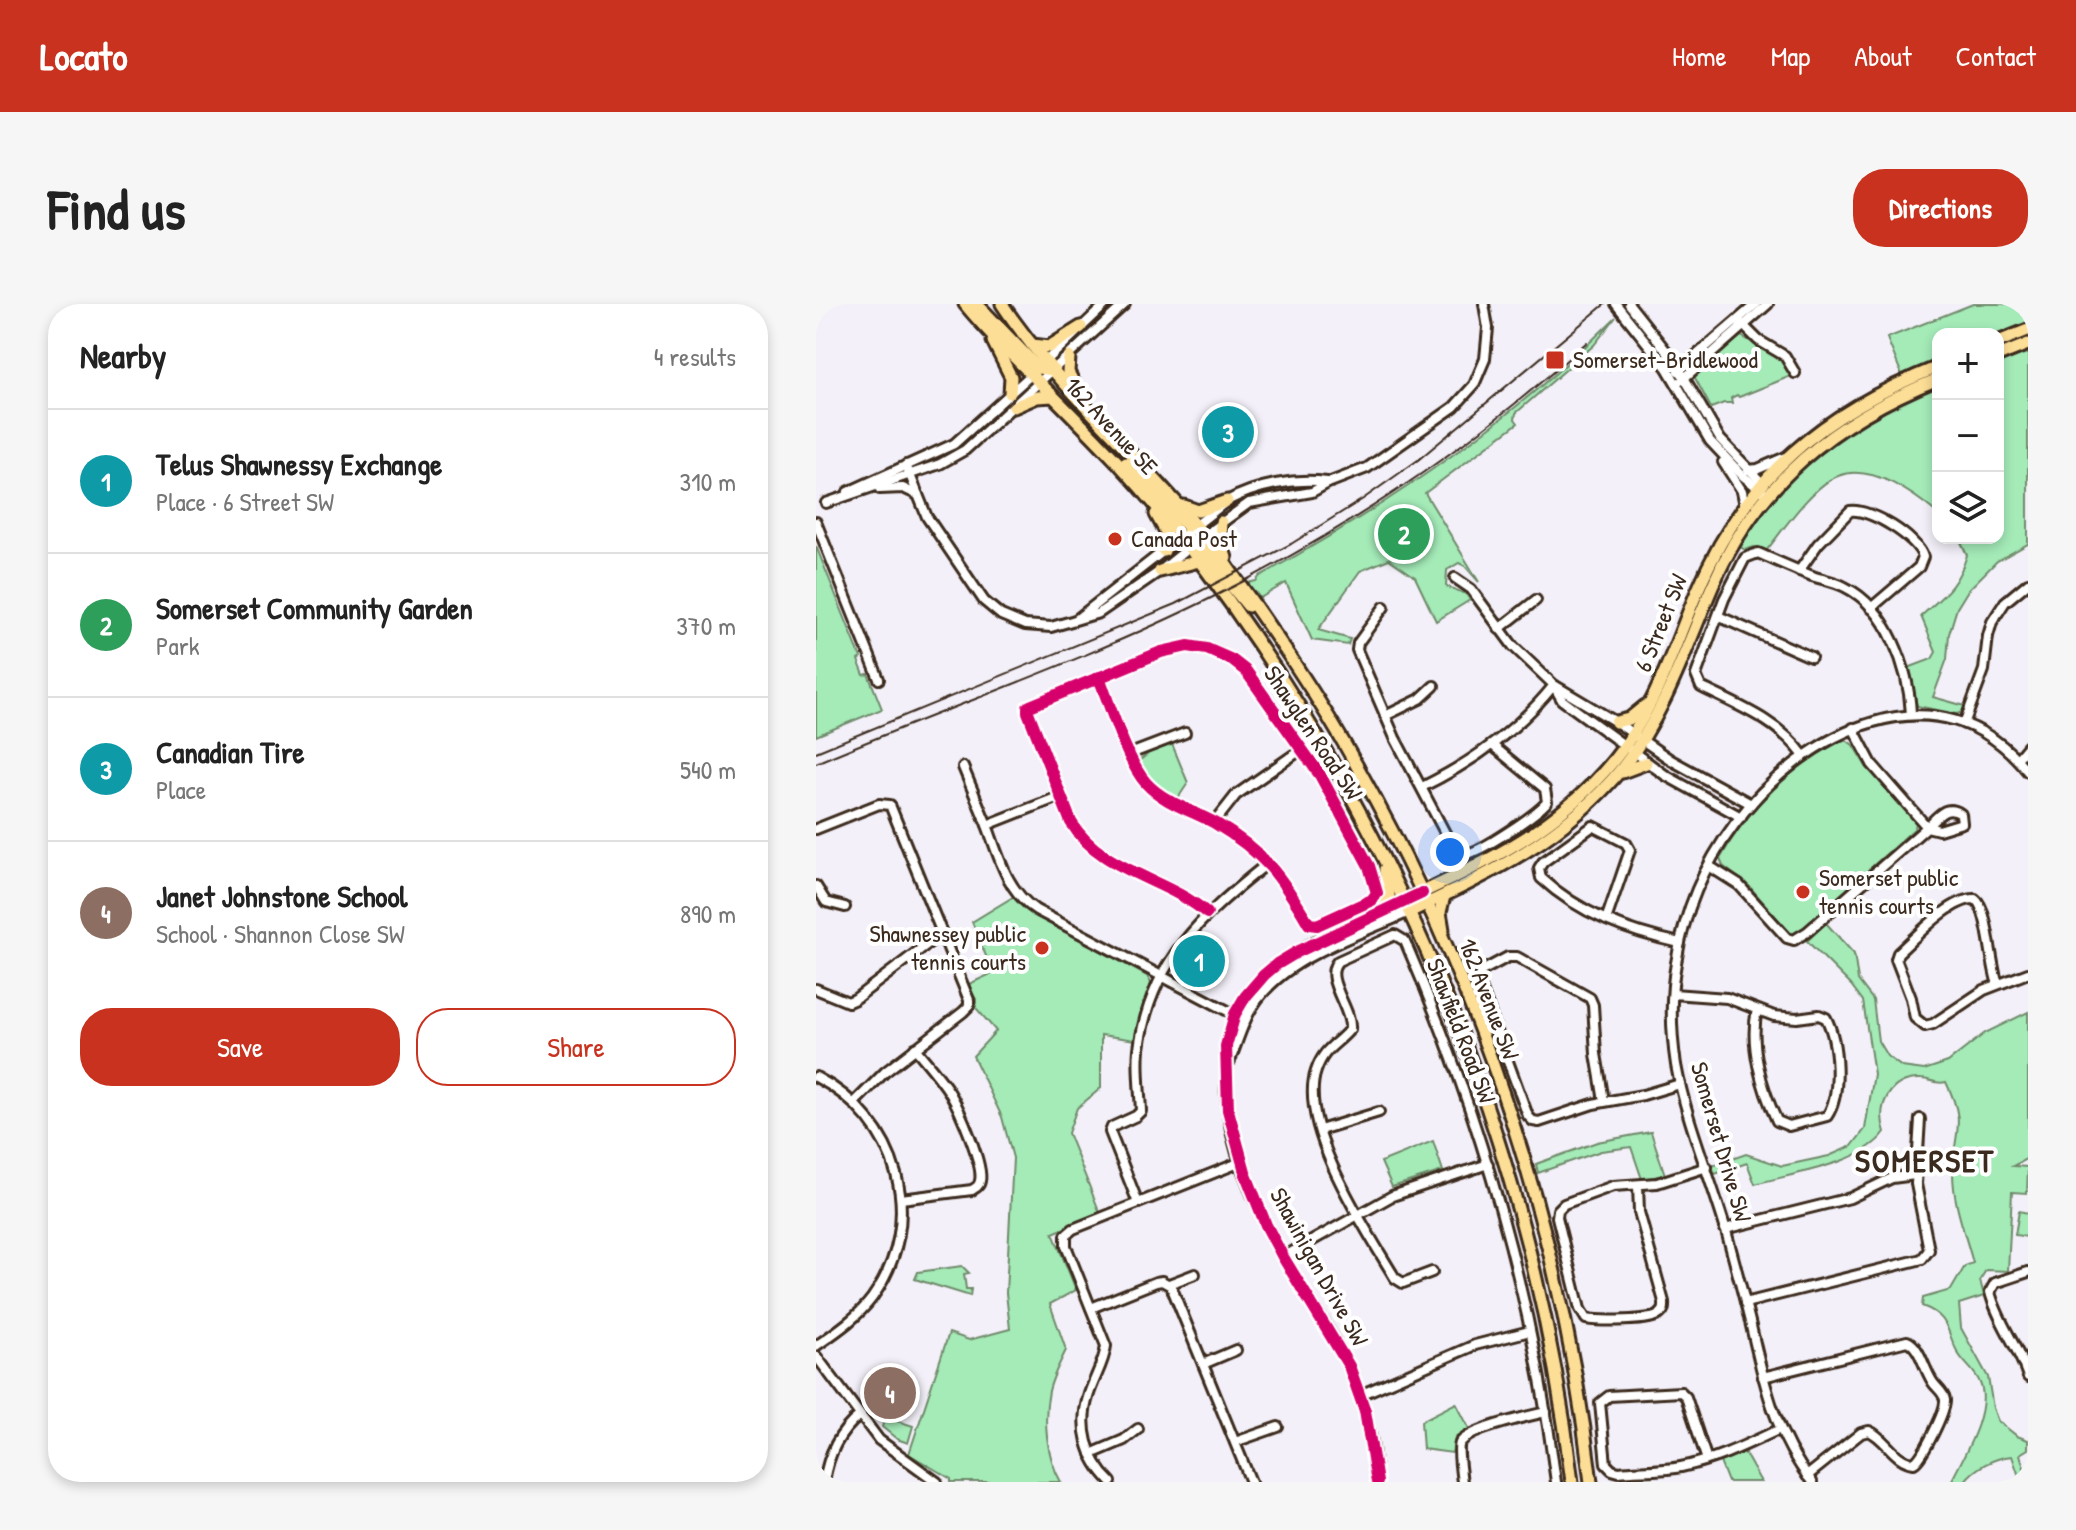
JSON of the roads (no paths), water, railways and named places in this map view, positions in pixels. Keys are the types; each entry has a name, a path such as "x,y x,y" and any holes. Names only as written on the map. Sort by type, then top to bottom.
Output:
{"main road":[{"name":"162 Avenue SE","path":"965,304 985,327 1095,416 1176,502 1193,537 1199,561 1216,585"},
{"path":"977,304 1042,371"},
{"name":"162 Avenue SE","path":"1006,307 1030,344 1053,396 1150,499 1231,571"},
{"path":"985,327 1011,375 1013,384 1010,393"},
{"path":"1030,344 1049,347 1081,327"},
{"path":"2004,340 2028,330"},
{"path":"2004,354 2028,344"},
{"path":"1069,357 1068,372 1095,416"},
{"name":"6 Street SW","path":"1424,898 1444,896 1514,861 1544,842 1591,803 1615,777 1637,737 1674,683 1721,566 1764,489 1791,455 1853,406 1932,369"},
{"name":"6 Street SW","path":"1637,737 1704,576 1717,549 1745,506 1844,426 1877,405 1932,382"},
{"path":"1014,407 1033,398 1053,396"},
{"path":"1111,457 1123,461 1137,473 1193,537 1228,585 1276,635"},
{"path":"1150,499 1166,532 1164,551"},
{"path":"1176,502 1196,512 1227,501"},
{"path":"1221,522 1220,539 1231,571"},
{"path":"1160,571 1199,561"},
{"name":"162 Avenue SW","path":"1231,571 1276,635 1358,767 1424,898 1490,1058 1548,1244 1568,1334 1591,1482"},
{"name":"162 Avenue SW","path":"1216,585 1278,671 1381,849 1472,1066 1503,1156 1543,1309 1572,1482"},
{"path":"1616,722 1629,719 1654,697"},
{"name":"6 Street SW","path":"1424,898 1456,876 1495,858 1546,825 1629,750"},
{"path":"1615,777 1646,763"},
{"path":"1380,914 1389,896 1381,849"},
{"path":"1412,874 1429,880 1456,876"},
{"path":"1444,896 1440,912 1448,952"},
{"name":"Shawinigan Drive SW","path":"1407,906 1424,898"}],"street":[{"path":"826,503 911,475 965,450 1014,407 1081,327 1106,304"},
{"path":"816,508 960,440 1010,393 1069,357 1125,304"},
{"path":"1073,621 1164,551 1221,522 1249,503 1312,492 1367,468 1466,396 1479,376 1487,351 1488,328 1484,304"},
{"path":"1616,304 1675,380 1742,491 1745,506"},
{"path":"1629,304 1683,373 1720,439 1764,489"},
{"path":"1675,380 1756,304"},
{"path":"1740,322 1768,304"},
{"path":"1740,322 1758,340 1785,356 1795,373"},
{"path":"1710,441 1764,489"},
{"path":"1748,470 1791,455"},
{"path":"906,465 937,533 984,601 1016,623 1037,628 1099,613 1160,571 1227,501 1242,493 1311,480 1328,483"},
{"path":"870,490 903,488 918,495"},
{"path":"1799,571 1818,544 1850,511 1861,511 1881,520 1921,549 1923,557 1919,567 1871,608"},
{"path":"816,522 879,679"},
{"path":"1804,756 1788,736 1774,725 1697,683 1696,675 1718,616 1747,555 1758,553 1846,587 1871,608 1900,660 1911,714"},
{"path":"1455,578 1471,589 1522,656 1554,685 1671,760 1751,804"},
{"path":"1964,724 1984,670 1992,622 2005,602 2028,583"},
{"path":"1499,629 1536,600"},
{"path":"1384,607 1357,648 1385,716 1456,851 1468,854 1493,841 1545,805 1548,797 1545,789 1492,745"},
{"path":"1718,616 1811,657"},
{"name":"Shawglen Road SW","path":"1188,646 1213,650 1246,671 1320,775 1369,866 1377,893 1372,900 1311,925 1286,884 1247,844 1147,785 1130,754 1099,677 1170,649 1188,646"},
{"path":"1099,677 1027,708 1071,822 1089,846 1189,900 1207,913"},
{"path":"1422,787 1470,761 1492,745 1529,713 1554,685"},
{"path":"1554,685 1562,700 1646,763 1741,817"},
{"path":"1385,716 1420,699 1434,686"},
{"name":"Somerset Drive SW","path":"1810,1479 1780,1429 1763,1377 1725,1229 1680,1084 1673,1037 1673,994 1680,943 1690,908 1709,866 1751,804 1804,756 1853,728 1911,714 1938,716 1990,736 2028,772"},
{"path":"1709,866 1739,885 1787,938 1794,940 1927,827 1872,764 1853,728"},
{"path":"1130,754 1185,733"},
{"path":"2017,759 2028,746"},
{"path":"1214,823 1236,795 1302,749"},
{"path":"963,767 1006,875 1025,902 1245,1020"},
{"path":"987,825 1061,796"},
{"path":"816,829 879,804 890,805 969,1002 963,1012 915,1048 854,1103"},
{"path":"1606,920 1630,850 1626,843 1593,826 1543,862 1539,872 1543,881 1606,920 1647,936 1680,943"},
{"path":"1138,1203 1110,1132 1112,1127 1141,1111 1138,1067 1141,1036 1154,991 1182,941 1207,913 1268,863"},
{"path":"816,886 826,902 845,907"},
{"path":"1998,984 1992,967 1982,907 1975,899 1968,899 1949,909 1898,953 1896,959 1915,1018 1925,1026 1933,1024 1966,1000 2028,973"},
{"name":"Shawinigan Drive SW","path":"1377,1482 1370,1430 1360,1395 1341,1351 1283,1257 1241,1162 1228,1110 1226,1046 1235,1014 1253,987 1277,964 1380,914 1407,906"},
{"name":"Shawinigan Drive SW","path":"1227,1067 1245,1020 1265,990 1290,968 1407,906"},
{"path":"816,989 848,1002 855,999 942,933"},
{"name":"Shawfield Road SW","path":"1432,1272 1407,1282 1398,1281 1336,1175 1313,1103 1314,1078 1323,1056 1332,1043 1346,1035 1351,1024 1333,969 1338,961 1395,935 1405,941 1439,1021 1488,1164 1508,1232 1530,1331 1556,1482"},
{"path":"1604,1101 1590,998 1520,958 1511,956 1482,969 1478,978 1528,1116 1533,1121 1539,1122 1604,1101 1643,1095 1680,1084"},
{"path":"1673,994 1727,998 1783,1017 1819,1015 1828,1021 1838,1070 1832,1108 1827,1116 1789,1126 1777,1121 1759,1067 1754,1033 1757,1010"},
{"path":"901,1199 972,1190 980,1180 973,1147 958,1109 940,1077 915,1048"},
{"path":"816,1077 854,1103 871,1122 895,1170 901,1199 897,1241 879,1286 851,1321 816,1346"},
{"path":"1320,1130 1379,1112"},
{"path":"1745,1303 1925,1257 1929,1250 1915,1175 1920,1119"},
{"path":"1111,1482 1096,1464 1084,1431 1086,1403 1106,1348 1066,1246 1066,1235 1073,1229 1241,1162"},
{"path":"1283,1257 1357,1214 1413,1188 1488,1164"},
{"path":"1638,1185 1639,1212 1664,1302 1663,1310 1659,1315 1648,1318 1586,1319 1580,1309 1558,1210 1564,1204 1605,1189 1619,1185 1657,1183 1707,1167"},
{"path":"1725,1229 1850,1198 1892,1178 1915,1175"},
{"path":"2028,1272 1995,1283 1990,1292 1998,1317 2028,1377"},
{"path":"1091,1308 1156,1282 1169,1284 1195,1274"},
{"path":"1169,1284 1251,1482"},
{"path":"1360,1395 1475,1345 1530,1331"},
{"path":"1763,1377 1907,1341 1916,1347 1926,1373 1944,1395 1944,1405 1922,1457 1914,1463 1903,1460 1876,1434 1864,1431 1810,1479"},
{"path":"1203,1364 1236,1350"},
{"path":"816,1356 884,1445 937,1482"},
{"path":"1707,1460 1686,1397 1681,1392 1609,1396 1600,1403 1606,1464 1612,1470 1666,1469 1707,1460 1780,1429"},
{"path":"1462,1482 1458,1448 1461,1441 1497,1425 1546,1412"},
{"path":"824,1482 837,1441 859,1416"},
{"path":"1235,1442 1278,1427"},
{"path":"1091,1454 1124,1440 1138,1429"}],"tram line":[{"path":"816,763 1116,642 1263,571 1409,482 1501,415 1587,342"}],"railway":[{"path":"816,752 1176,604 1291,544 1418,460 1605,304"}],"place":[{"name":"Somerset–Bridlewood","path":"1555,360"},
{"name":"Canadian Tire","path":"1228,432"},
{"name":"Somerset Community Garden","path":"1404,534"},
{"name":"Canada Post","path":"1115,539"},
{"name":"Somerset public tennis courts","path":"1803,892"},
{"name":"Shawnessey public tennis courts","path":"1042,948"},
{"name":"Telus Shawnessy Exchange","path":"1199,961"},
{"name":"Janet Johnstone School","path":"890,1393"}],"district":[{"name":"SOMERSET","path":"1925,1161"}]}
